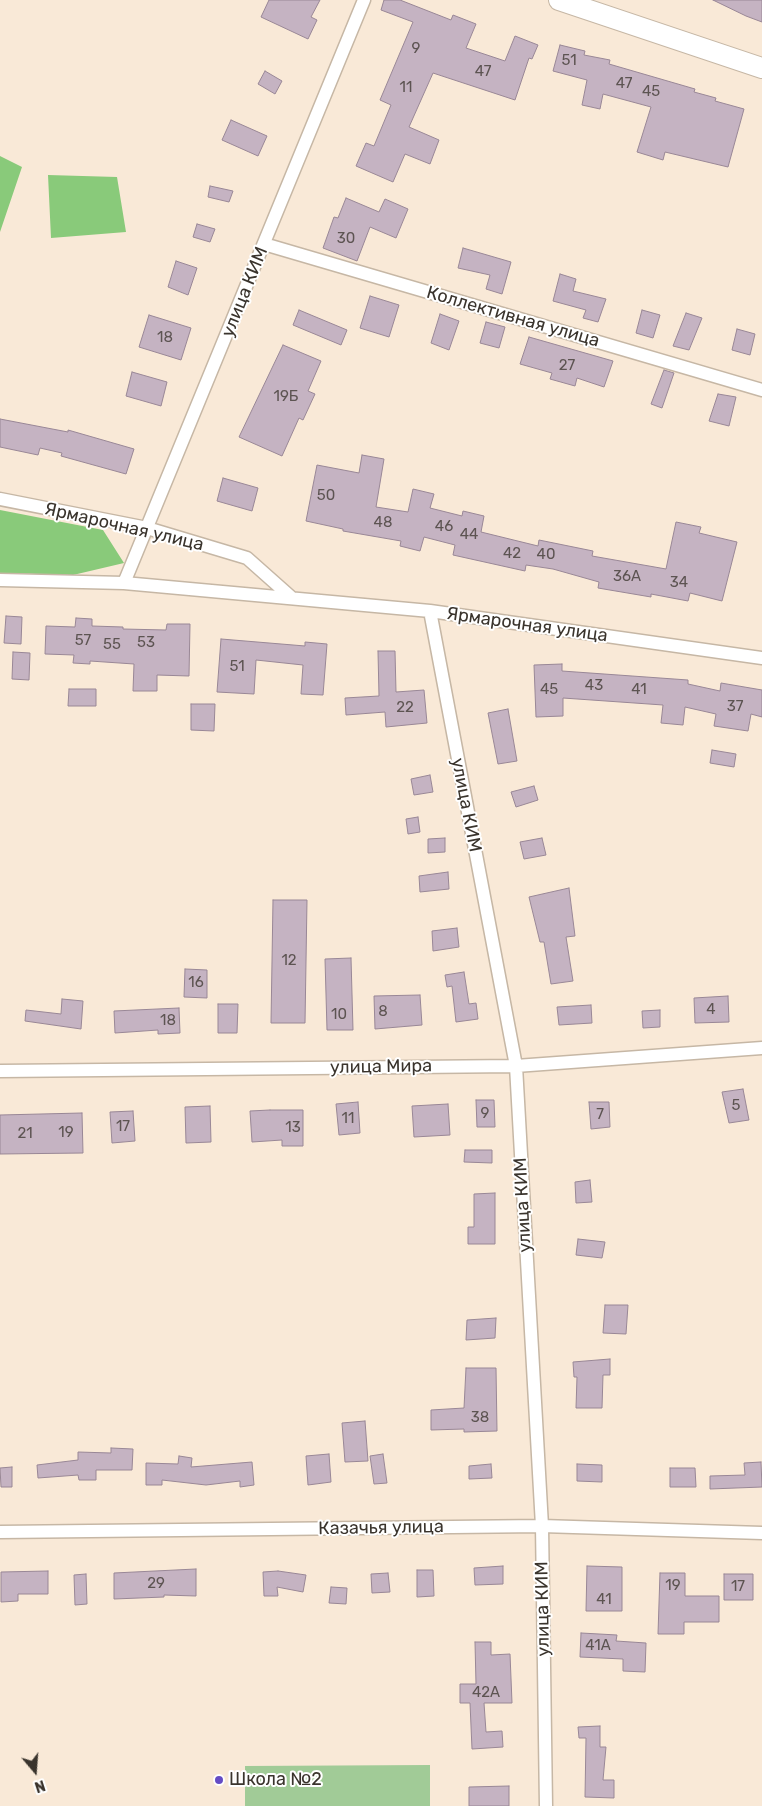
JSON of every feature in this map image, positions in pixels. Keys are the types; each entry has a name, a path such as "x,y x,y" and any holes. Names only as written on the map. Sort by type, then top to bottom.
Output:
{"main road":[{"path":"559,0 762,68"}],"street":[{"name":"улица КИМ","path":"124,583 364,0"},
{"name":"Коллективная улица","path":"264,244 762,390"},
{"name":"Ярмарочная улица","path":"0,499 147,528 248,558 292,598"},
{"name":"Ярмарочная улица","path":"0,580 124,583 430,611 762,658"},
{"name":"улица КИМ","path":"430,611 516,1066 542,1526 546,1806"},
{"name":"улица Мира","path":"0,1071 516,1066 762,1048"},
{"name":"Казачья улица","path":"0,1532 542,1526 762,1533"}],"green space":[{"path":"0,156 22,167 0,232"},
{"path":"48,175 117,177 126,232 51,238"},
{"path":"0,510 103,530 124,563 73,575 0,573"},
{"path":"430,1765 430,1806 245,1806 245,1766"}],"building":[{"path":"269,0 320,0 311,17 317,20 308,39 261,17"},
{"path":"384,0 400,0 451,20 453,15 476,24 466,48 505,61 515,36 538,45 532,59 529,58 515,100 433,73 409,127 439,140 430,164 405,154 393,182 356,166 366,143 374,146 391,105 380,100 413,22 381,10"},
{"path":"713,0 762,0 762,22 746,16"},
{"path":"560,45 585,51 584,55 610,60 609,64 695,89 694,92 716,98 715,101 744,109 728,167 665,152 663,160 637,152 651,107 603,94 600,109 582,105 587,80 553,71"},
{"path":"265,71 282,81 275,94 258,84"},
{"path":"231,120 267,136 258,156 222,140"},
{"path":"210,186 233,191 229,202 208,197"},
{"path":"346,198 379,212 385,199 408,209 396,238 370,227 357,261 323,248 334,217 338,218"},
{"path":"197,224 215,229 210,242 193,237"},
{"path":"463,248 511,262 502,294 486,289 490,275 458,268"},
{"path":"176,261 197,268 188,295 168,287"},
{"path":"560,274 576,279 573,291 606,299 598,322 583,318 586,310 553,301"},
{"path":"370,296 399,305 389,337 360,328"},
{"path":"299,310 347,330 341,345 293,325"},
{"path":"642,310 660,315 653,338 636,333"},
{"path":"686,313 702,318 689,350 673,346"},
{"path":"440,314 459,321 449,350 431,343"},
{"path":"149,315 191,328 181,360 139,347"},
{"path":"486,322 505,327 499,348 480,343"},
{"path":"737,329 755,334 750,355 732,350"},
{"path":"529,337 613,361 604,387 577,378 575,386 550,379 552,373 520,364"},
{"path":"283,345 321,361 308,391 315,394 303,420 299,418 282,456 239,437"},
{"path":"664,370 674,373 662,408 651,404"},
{"path":"132,372 167,382 161,406 126,396"},
{"path":"718,394 736,397 729,426 709,421"},
{"path":"0,419 68,432 68,430 134,449 126,474 61,456 62,453 40,448 38,455 0,447"},
{"path":"362,455 384,459 376,507 408,512 413,489 434,494 430,508 462,516 463,511 484,516 481,532 538,546 539,540 593,551 592,556 666,569 676,522 701,527 699,533 737,542 722,601 690,593 688,601 651,594 651,597 598,588 599,582 553,569 526,565 525,571 453,555 455,545 424,537 420,551 400,546 401,541 343,531 343,529 306,521 317,465 359,473"},
{"path":"223,478 258,488 252,511 217,501"},
{"path":"6,616 22,617 21,644 4,643"},
{"path":"76,618 92,619 92,626 123,627 123,629 166,630 167,624 190,624 189,676 157,675 157,691 133,691 134,664 90,661 90,664 73,663 74,655 45,654 46,626 75,627"},
{"path":"221,639 305,646 305,642 327,644 323,695 301,694 303,665 256,660 254,694 217,692"},
{"path":"378,651 395,651 396,692 424,690 427,723 386,727 385,712 346,715 345,698 379,696"},
{"path":"13,652 30,653 29,680 12,679"},
{"path":"562,664 562,671 688,680 688,684 720,691 721,683 762,690 762,717 751,714 748,731 714,726 716,714 685,707 683,725 661,723 663,705 563,698 563,716 536,717 534,665"},
{"path":"69,689 96,689 96,706 68,706"},
{"path":"191,704 215,704 214,731 191,730"},
{"path":"508,709 517,761 498,764 488,713"},
{"path":"712,750 736,754 734,767 710,763"},
{"path":"430,775 433,792 414,795 411,779"},
{"path":"534,786 538,800 516,807 511,792"},
{"path":"418,817 420,832 408,834 406,819"},
{"path":"445,838 445,852 428,853 428,839"},
{"path":"542,838 546,855 524,859 520,842"},
{"path":"448,872 449,889 420,892 419,876"},
{"path":"569,888 575,936 566,937 573,981 551,984 544,942 540,942 529,897"},
{"path":"273,900 307,900 305,1023 271,1023"},
{"path":"457,928 459,947 433,951 432,931"},
{"path":"351,958 353,1030 327,1030 325,959"},
{"path":"185,969 207,970 207,998 184,997"},
{"path":"464,972 469,1004 476,1003 478,1019 456,1022 452,986 447,987 445,975"},
{"path":"420,995 422,1025 375,1029 374,996"},
{"path":"728,996 729,1022 695,1023 694,998"},
{"path":"62,999 83,1001 81,1029 25,1021 26,1010 61,1014"},
{"path":"218,1004 238,1004 237,1033 218,1033"},
{"path":"591,1005 592,1023 559,1025 557,1007"},
{"path":"179,1008 180,1033 158,1034 158,1030 115,1033 114,1011"},
{"path":"660,1010 660,1027 643,1028 642,1011"},
{"path":"743,1089 749,1120 729,1123 722,1092"},
{"path":"476,1100 494,1100 495,1127 477,1127"},
{"path":"358,1102 360,1133 339,1135 336,1104"},
{"path":"589,1102 609,1102 610,1127 591,1129"},
{"path":"448,1104 450,1135 414,1137 412,1106"},
{"path":"210,1106 211,1142 186,1143 185,1107"},
{"path":"303,1110 303,1146 282,1146 282,1140 252,1142 250,1111"},
{"path":"133,1111 135,1141 112,1143 110,1112"},
{"path":"82,1113 83,1153 0,1154 0,1115"},
{"path":"465,1150 492,1150 492,1163 464,1162"},
{"path":"590,1180 592,1202 576,1203 575,1182"},
{"path":"495,1193 495,1244 468,1244 468,1227 474,1227 474,1194"},
{"path":"578,1239 605,1242 602,1258 576,1255"},
{"path":"605,1305 628,1305 626,1334 603,1333"},
{"path":"496,1318 495,1338 466,1340 467,1320"},
{"path":"610,1359 610,1375 603,1375 602,1408 576,1408 577,1377 574,1377 573,1362"},
{"path":"466,1368 496,1368 497,1431 431,1430 431,1410 464,1408"},
{"path":"365,1421 368,1461 345,1462 342,1423"},
{"path":"111,1448 133,1449 132,1470 96,1470 96,1480 79,1480 78,1475 38,1478 37,1465 78,1460 78,1452 111,1453"},
{"path":"329,1454 331,1482 308,1485 306,1456"},
{"path":"383,1454 387,1483 374,1484 370,1456"},
{"path":"179,1456 192,1458 191,1467 252,1462 254,1485 240,1487 240,1481 206,1485 162,1480 162,1485 146,1485 146,1463 178,1464"},
{"path":"761,1462 762,1487 710,1489 710,1476 745,1475 744,1463"},
{"path":"491,1464 492,1478 469,1479 469,1466"},
{"path":"577,1464 602,1465 602,1482 577,1481"},
{"path":"12,1467 12,1487 1,1487 0,1468"},
{"path":"670,1468 695,1468 696,1487 670,1487"},
{"path":"503,1566 503,1584 475,1585 474,1568"},
{"path":"587,1566 622,1567 622,1611 586,1611"},
{"path":"196,1569 196,1596 164,1595 164,1597 114,1599 114,1573"},
{"path":"417,1570 433,1570 434,1596 417,1597"},
{"path":"48,1571 48,1594 18,1594 18,1601 1,1602 1,1572"},
{"path":"278,1571 306,1575 303,1592 277,1587 278,1596 264,1596 263,1572"},
{"path":"388,1573 390,1592 372,1593 371,1574"},
{"path":"660,1573 685,1573 685,1596 719,1596 719,1622 684,1622 684,1634 658,1634"},
{"path":"86,1574 87,1604 75,1605 74,1575"},
{"path":"724,1574 753,1574 753,1600 724,1600"},
{"path":"331,1587 347,1588 346,1604 329,1603"},
{"path":"581,1633 617,1635 616,1641 646,1643 645,1672 623,1671 623,1659 580,1657"},
{"path":"475,1642 491,1642 491,1655 510,1654 512,1703 484,1703 486,1732 502,1731 503,1747 472,1749 470,1703 460,1703 460,1684 476,1684"},
{"path":"600,1726 600,1747 606,1747 603,1780 614,1780 614,1798 585,1797 586,1738 579,1738 578,1727"},
{"path":"509,1786 509,1806 469,1806 469,1787"}],"place":[{"name":"Школа №2","path":"219,1780"}]}
